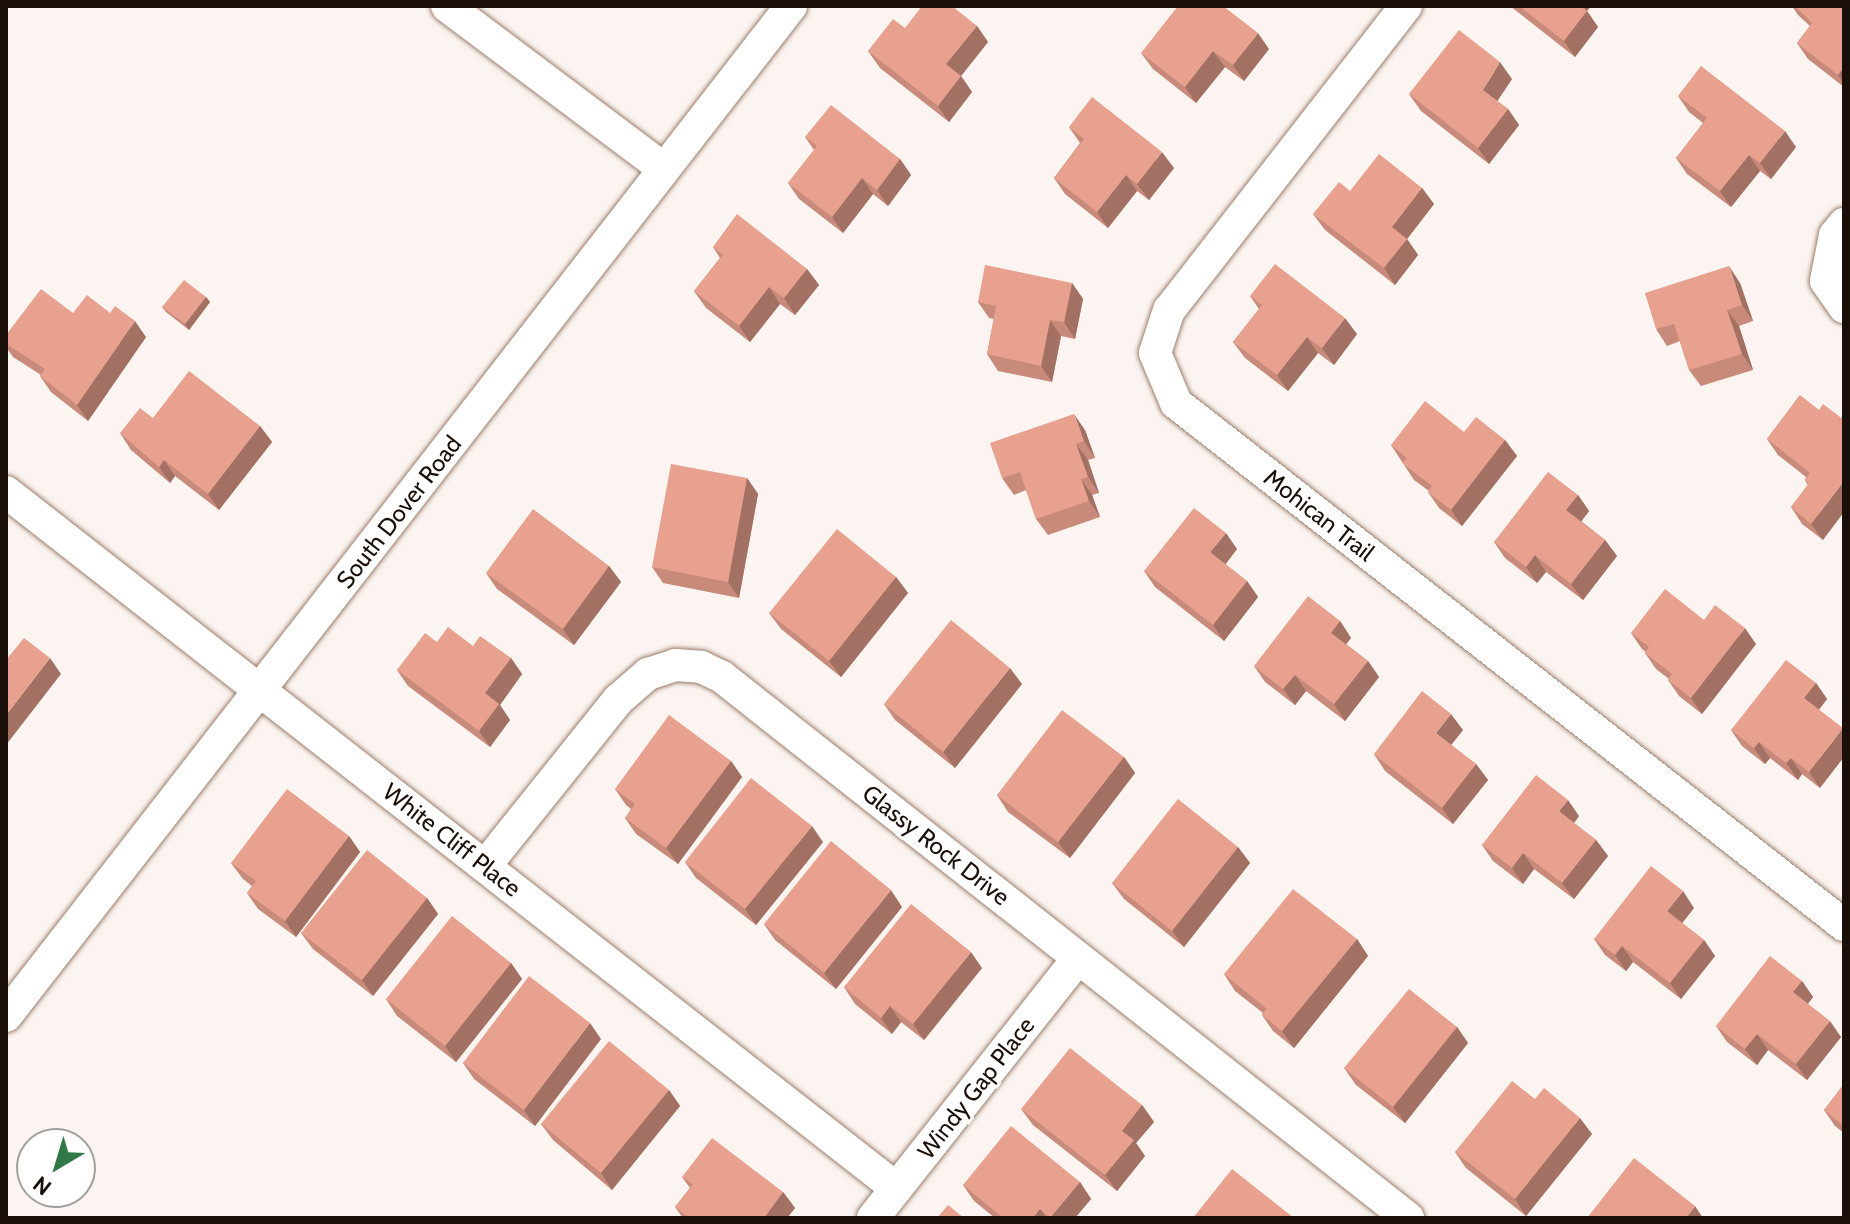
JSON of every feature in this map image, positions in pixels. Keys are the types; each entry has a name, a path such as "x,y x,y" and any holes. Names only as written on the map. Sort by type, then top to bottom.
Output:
{"street":[{"path":"447,6 664,169"},
{"name":"South Dover Road","path":"6,1016 791,6"},
{"name":"Mohican Trail","path":"1406,6 1169,310 1155,353 1176,403 1844,925"},
{"path":"1844,224 1835,235 1826,281 1844,307"},
{"name":"White Cliff Place","path":"6,492 896,1188"},
{"name":"Glassy Rock Drive","path":"485,866 618,700 648,674 675,665 701,667 722,677 1408,1218"},
{"name":"Windy Gap Place","path":"873,1218 1078,958"}],"building":[{"path":"922,6 952,6 977,26 946,64 961,76 938,106 868,51 893,19 905,28"},
{"path":"1178,6 1223,6 1258,33 1233,65 1213,51 1185,87 1141,53"},
{"path":"1519,6 1581,6 1587,11 1564,41"},
{"path":"1795,6 1844,6 1844,67 1838,75 1797,43 1812,23"},
{"path":"1459,30 1500,62 1483,90 1508,109 1478,148 1409,94"},
{"path":"1701,66 1785,131 1760,163 1749,155 1720,191 1676,158 1707,118 1678,96"},
{"path":"1092,97 1162,152 1137,184 1126,175 1097,212 1054,178 1084,139 1069,127"},
{"path":"831,105 900,159 877,190 862,178 832,217 788,183 817,146 805,137"},
{"path":"1379,154 1422,188 1392,227 1407,239 1384,268 1313,214 1339,182 1350,191"},
{"path":"737,214 807,269 784,298 769,287 739,326 694,291 723,255 713,247"},
{"path":"1275,264 1345,318 1322,348 1307,337 1277,375 1233,342 1262,305 1250,296"},
{"path":"985,265 1072,283 1064,322 1050,320 1041,366 987,354 996,306 978,302"},
{"path":"1729,266 1742,305 1727,310 1742,354 1689,370 1674,324 1656,329 1645,293"},
{"path":"184,280 206,297 185,324 162,307"},
{"path":"41,289 73,313 87,295 110,313 115,306 135,321 77,405 40,376 45,369 6,344 6,335"},
{"path":"189,371 260,426 208,494 164,460 159,467 120,433 140,408 153,418"},
{"path":"1800,395 1819,410 1823,404 1844,420 1844,481 1811,524 1791,507 1809,483 1805,480 1810,473 1767,439"},
{"path":"1425,401 1464,432 1476,417 1505,440 1451,510 1428,492 1432,486 1402,463 1407,458 1391,445"},
{"path":"1074,414 1084,441 1076,444 1088,477 1081,479 1089,501 1036,519 1020,472 1002,478 990,443"},
{"path":"671,464 747,478 728,582 652,567"},
{"path":"1548,472 1578,495 1566,510 1605,540 1571,584 1535,555 1526,567 1494,542"},
{"path":"1194,508 1226,533 1210,552 1247,581 1213,625 1144,571"},
{"path":"533,509 609,566 563,629 486,573"},
{"path":"837,529 896,577 829,661 769,613"},
{"path":"1665,589 1704,620 1715,605 1745,628 1691,698 1668,680 1672,674 1645,653 1649,647 1631,633"},
{"path":"1308,596 1340,621 1331,633 1368,661 1334,704 1295,675 1283,689 1254,666"},
{"path":"951,620 1010,668 943,752 884,704"},
{"path":"448,627 473,646 480,636 511,658 485,693 499,704 479,731 397,670 425,633 437,642"},
{"path":"24,638 50,658 6,715 6,660"},
{"path":"1786,660 1816,683 1804,698 1843,728 1809,772 1791,758 1786,763 1759,742 1754,748 1731,730"},
{"path":"1422,691 1451,714 1436,733 1476,764 1442,808 1374,754"},
{"path":"1062,710 1124,757 1058,842 997,795"},
{"path":"669,715 731,761 666,848 625,818 635,804 615,789"},
{"path":"1536,775 1568,800 1559,811 1596,840 1562,883 1523,853 1512,868 1482,845"},
{"path":"751,778 812,826 745,909 685,862"},
{"path":"287,789 349,836 285,921 247,893 256,881 231,863"},
{"path":"1178,799 1238,847 1172,931 1112,883"},
{"path":"831,841 891,890 824,973 764,924"},
{"path":"367,850 427,898 362,980 301,933"},
{"path":"1651,866 1683,891 1667,911 1704,940 1670,983 1622,946 1615,955 1594,939"},
{"path":"1293,889 1357,939 1282,1031 1262,1015 1267,1009 1224,974"},
{"path":"911,904 971,952 913,1024 890,1006 881,1018 844,987"},
{"path":"452,916 511,963 445,1046 386,999"},
{"path":"1770,956 1802,981 1793,992 1830,1021 1796,1064 1757,1034 1745,1049 1716,1026"},
{"path":"529,976 590,1023 524,1110 463,1063"},
{"path":"1409,989 1457,1027 1393,1107 1344,1068"},
{"path":"609,1041 669,1090 601,1173 541,1124"},
{"path":"1070,1048 1142,1105 1122,1131 1134,1140 1105,1175 1021,1109"},
{"path":"1512,1081 1535,1099 1544,1088 1580,1118 1515,1199 1455,1152"},
{"path":"1844,1084 1844,1126 1824,1110"},
{"path":"1011,1126 1080,1182 1050,1218 1040,1209 1033,1218 1003,1218 963,1185"},
{"path":"712,1138 783,1192 764,1218 689,1218 675,1207 693,1184 682,1177"},
{"path":"1634,1158 1695,1206 1686,1218 1587,1218"},
{"path":"1232,1169 1294,1218 1193,1218"},
{"path":"948,1205 964,1218 937,1218"}]}
